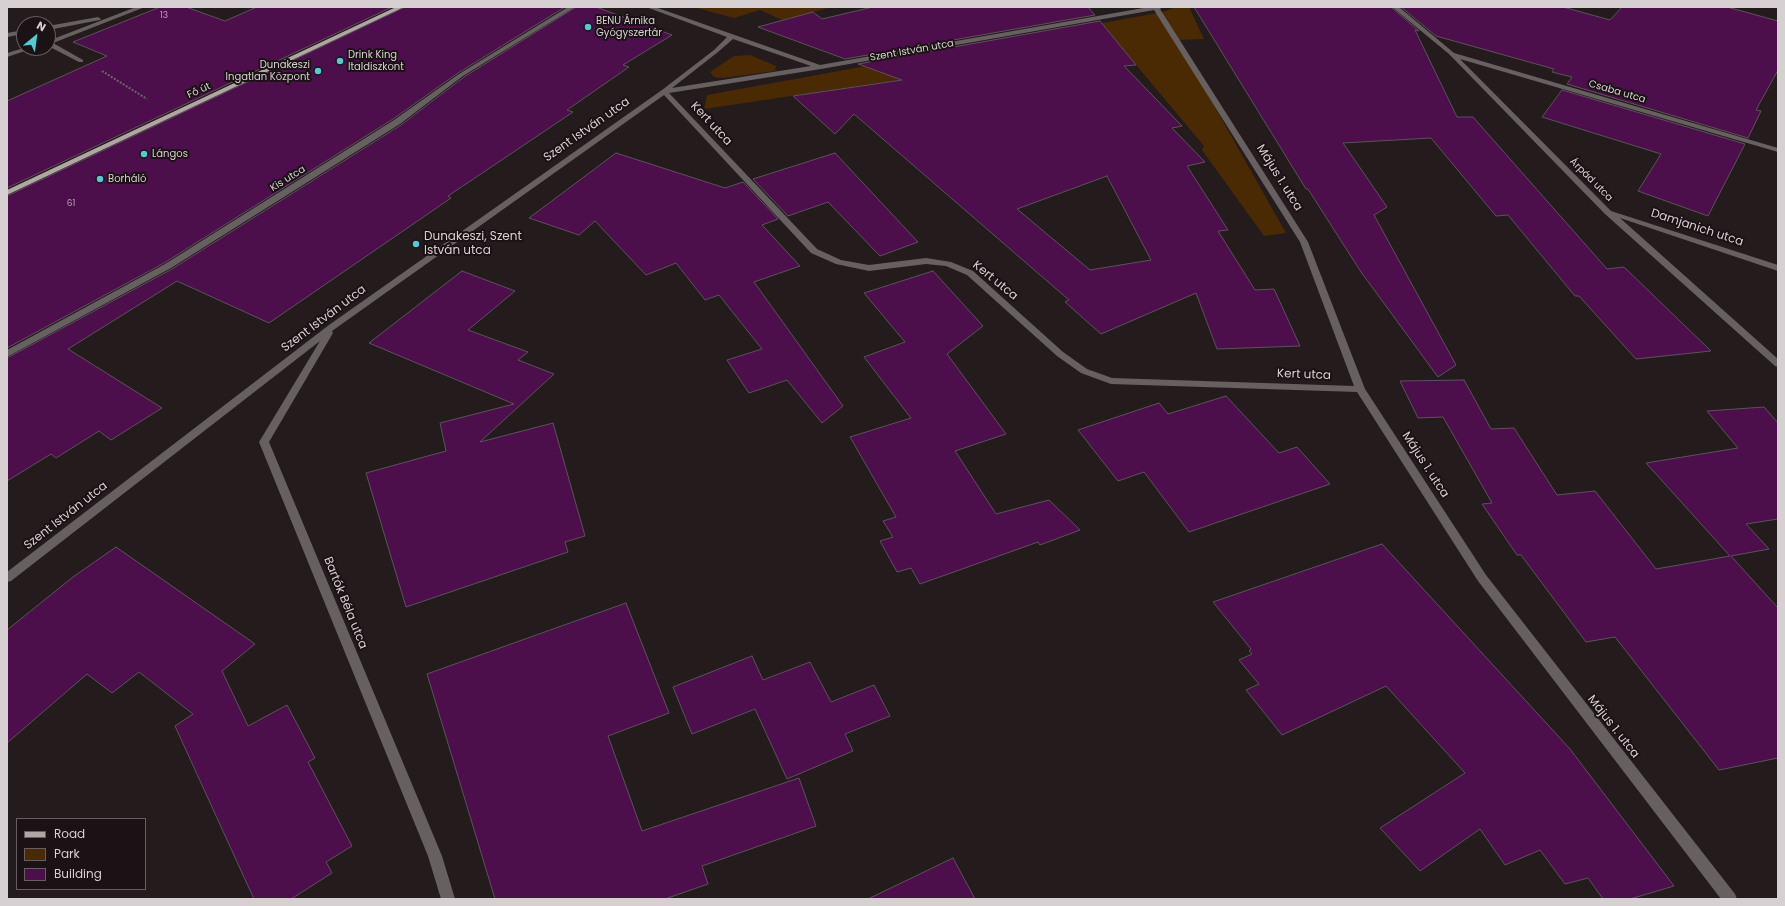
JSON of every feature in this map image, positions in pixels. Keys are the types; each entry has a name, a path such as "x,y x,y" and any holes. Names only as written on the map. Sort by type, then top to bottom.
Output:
{"main road":[{"name":"Fő út","path":"7,193 400,7"}],"street":[{"path":"56,40 142,7"},
{"name":"Kis utca","path":"7,354 168,266 398,122 461,75 572,7"},
{"path":"649,7 821,67"},
{"name":"Árpád utca","path":"1395,7 1451,53 1608,212 1778,364"},
{"name":"Szent István utca","path":"664,91 821,67 1159,8"},
{"name":"Május 1. utca","path":"1159,8 1304,242 1360,389 1482,578 1730,899"},
{"path":"56,27 122,15"},
{"name":"Szent István utca","path":"7,578 332,328 664,91 716,51 732,36"},
{"path":"56,47 81,61"},
{"name":"Csaba utca","path":"1451,53 1778,150"},
{"name":"Kert utca","path":"664,91 814,251 839,262 870,268 926,261 948,264 970,273 1060,354 1084,371 1111,381 1360,389"},
{"name":"Damjanich utca","path":"1608,212 1778,268"},
{"name":"Bartók Béla utca","path":"332,328 264,442 435,856 448,899"}],"path":[{"path":"81,61 115,77 143,95"}],"green space":[{"path":"693,7 832,7 782,20 760,10 734,18"},
{"path":"1176,7 1189,7 1204,39 1177,40 1286,233 1264,236 1202,150 1204,146 1121,47 704,109 707,95 1163,12"},
{"path":"750,55 776,66 775,71 723,78 714,77 710,72 734,56"}],"building":[{"path":"160,7 186,7 225,21 257,7 392,7 7,188 7,101 107,56 73,42"},
{"path":"405,7 565,7 458,73 393,119 164,263 7,348 7,196"},
{"path":"576,7 596,7 672,35 623,65 629,67 567,110 573,112 448,196 451,198 269,323 177,281 68,349 162,408 111,440 99,431 56,458 51,454 7,481 7,358 172,269 401,125 464,77"},
{"path":"873,7 1088,7 1095,15 845,59 758,27 813,12 822,19"},
{"path":"1194,7 1391,7 1419,31 1415,30 1457,117 1473,117 1607,269 1624,267 1711,351 1636,359 1579,296 1575,296 1508,215 1496,216 1431,138 1343,143 1387,207 1374,215 1456,365 1438,377 1361,272 1308,189 1306,189"},
{"path":"1401,7 1563,7 1610,20 1622,7 1727,7 1778,21 1778,70 1756,110 1761,111 1748,138 1567,84 1572,77 1552,72 1554,69 1436,36"},
{"path":"1100,21 1136,65 1124,66 1182,126 1172,128 1205,162 1187,166 1228,230 1218,231 1255,290 1274,289 1300,346 1217,349 1196,293 1101,334 1065,302 1069,300 854,114 835,134 793,96 902,80 858,64","holes":["1107,176 1151,260 1090,270 1017,209"]},
{"path":"1562,90 1745,144 1708,216 1638,191 1661,154 1542,117"},
{"path":"616,153 725,188 743,182 778,219 762,225 800,266 754,282 843,406 822,423 787,380 749,393 727,360 762,349 719,295 705,300 676,263 646,275 595,221 579,235 529,218"},
{"path":"835,153 918,242 880,256 828,202 788,216 753,179"},
{"path":"462,271 515,291 468,330 528,352 518,360 554,374 480,442 553,423 585,536 565,542 568,552 406,607 366,473 446,451 440,423 514,404 369,343"},
{"path":"933,271 983,326 947,354 1006,434 955,451 996,514 1049,500 1080,530 1040,545 1038,542 920,584 911,568 897,572 880,541 893,537 883,521 896,517 850,437 911,418 864,357 905,342 864,293"},
{"path":"1464,380 1491,429 1514,428 1557,495 1595,491 1656,569 1730,556 1646,463 1738,448 1707,411 1764,407 1778,423 1778,519 1746,524 1769,549 1731,556 1778,608 1778,758 1719,770 1615,637 1586,642 1521,555 1517,555 1482,504 1492,503 1443,417 1418,418 1400,381"},
{"path":"1226,396 1279,453 1297,447 1330,484 1189,532 1144,472 1118,481 1078,430 1159,403 1168,414"},
{"path":"1382,544 1570,749 1674,886 1630,899 1603,899 1588,878 1565,884 1540,850 1505,865 1480,829 1420,871 1380,828 1465,773 1386,686 1282,735 1246,690 1259,684 1239,660 1252,654 1249,651 1251,649 1213,602"},
{"path":"116,547 255,644 222,671 248,726 287,705 315,758 308,762 352,846 326,862 332,873 291,899 254,899 175,726 193,714 139,672 112,693 87,674 7,743 7,630 73,577"},
{"path":"626,603 669,713 608,736 642,831 799,778 816,826 702,866 708,884 665,899 495,899 427,674"},
{"path":"752,656 763,680 810,662 831,702 874,685 890,716 845,734 853,751 787,779 755,709 692,734 673,687"},
{"path":"953,858 975,899 868,899"}],"place":[{"name":"BENU Árnika Gyógyszertár","path":"588,27"},
{"name":"Drink King Italdiszkont","path":"340,61"},
{"name":"Dunakeszi Ingatlan Központ","path":"318,71"},
{"name":"Lángos","path":"144,154"},
{"name":"Borháló","path":"100,179"},
{"name":"Dunakeszi, Szent István utca","path":"416,244"}]}
